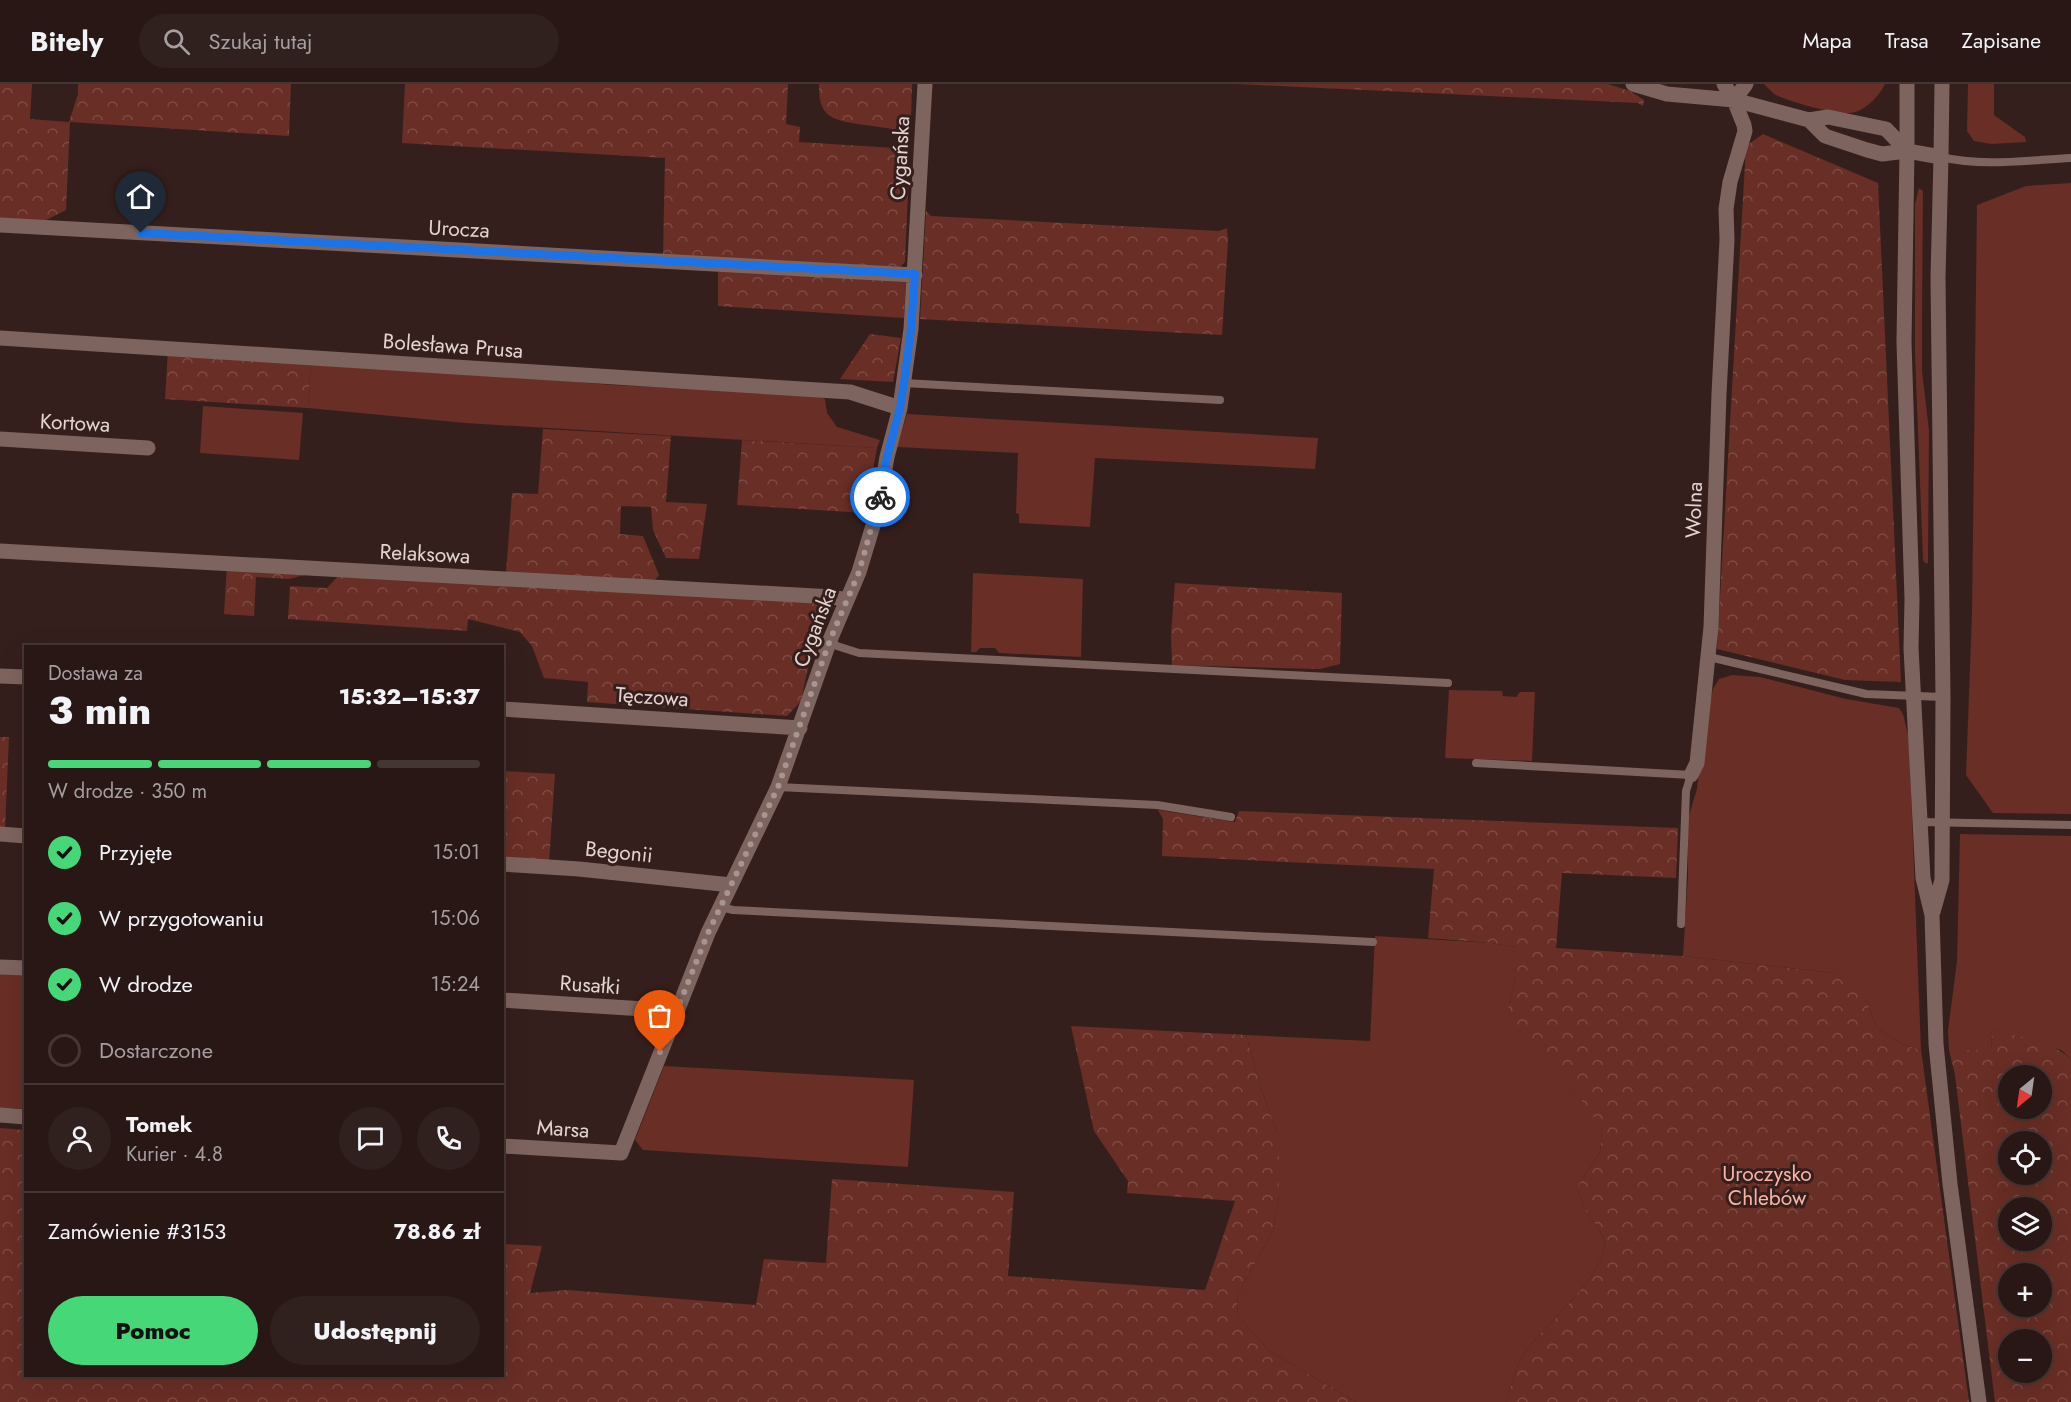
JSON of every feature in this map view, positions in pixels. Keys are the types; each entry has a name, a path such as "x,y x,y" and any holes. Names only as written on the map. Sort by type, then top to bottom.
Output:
{"street":[{"name":"Cygańska","path":"621,1153 676,1011 731,885 778,787 830,640 859,572 878,509 887,457 900,408 911,329 925,84"},
{"path":"1633,84 1667,94 1734,100 1809,120 1828,117 1886,129 1907,151"},
{"name":"Wolna","path":"1690,775 1697,763 1709,657 1728,230 1726,209 1730,182 1745,131 1734,100 1724,84"},
{"path":"1734,100 1746,84"},
{"path":"1907,84 1904,342 1912,599 1911,648 1923,878 1932,915 1937,1056 1950,1184 1979,1402"},
{"path":"1932,915 1941,880 1942,823 1943,697 1938,278 1942,84"},
{"path":"1809,120 1825,136 1867,150 1882,154 1907,151 1941,157"},
{"name":"Urocza","path":"0,225 915,274"},
{"name":"Bolesława Prusa","path":"0,338 850,392 900,408"},
{"name":"Kortowa","path":"0,439 148,448"},
{"name":"Relaksowa","path":"0,551 847,600"},
{"path":"0,676 24,677"},
{"name":"Tęczowa","path":"504,709 800,728"},
{"path":"0,834 24,836"},
{"name":"Begonii","path":"504,864 579,869 731,885"},
{"path":"0,967 24,968"},
{"name":"Rusałki","path":"504,1000 676,1011"},
{"path":"0,1115 24,1117"},
{"name":"Marsa","path":"504,1146 621,1153"}],"lane":[{"path":"1941,157 1978,162 2071,158"},
{"path":"904,383 1220,400"},
{"path":"830,640 837,646 859,652 1448,683"},
{"path":"1709,657 1866,694 1943,697"},
{"path":"1476,763 1690,775"},
{"name":"Wolna","path":"1681,924 1686,791 1690,775"},
{"path":"778,787 1157,805 1231,818"},
{"path":"1920,822 2071,825"},
{"path":"721,907 733,910 1373,942"}],"green space":[{"path":"0,84 32,84 30,119 69,122 78,94 78,84 291,84 289,136 70,122 66,210 42,222 0,219"},
{"path":"405,84 788,84 786,124 800,127 799,142 910,149 905,262 900,267 663,256 665,158 402,143"},
{"path":"819,84 912,84 911,122 907,131 845,122 830,116 822,105"},
{"path":"1237,84 1608,84 1630,91 1644,100 1643,106 1638,103"},
{"path":"1764,84 1885,84 1869,105 1848,113 1814,108 1790,100 1774,94"},
{"path":"1968,84 1994,84 1994,115 2025,137 2026,142 1991,144 1974,141 1967,131"},
{"path":"1763,134 1878,183 1901,682 1845,680 1717,649 1746,146"},
{"path":"2071,183 2071,814 1993,813 1966,775 1972,613 1977,205 2026,186"},
{"path":"1919,188 1923,191 1922,371 1929,431 1928,563 1923,560 1915,354 1915,204"},
{"path":"926,211 931,216 1219,231 1227,228 1222,335 920,319"},
{"path":"718,270 906,280 904,318 718,306"},
{"path":"870,334 901,338 893,382 840,379"},
{"path":"168,350 311,360 308,408 165,399"},
{"path":"311,360 612,385 813,394 825,399 827,413 837,427 880,440 877,448 465,423 308,408"},
{"path":"203,406 303,413 299,460 200,453"},
{"path":"907,414 1318,438 1315,469 1095,458 1090,527 1019,523 1019,514 1016,513 1018,453 897,447"},
{"path":"543,429 671,436 666,502 707,504 699,559 666,558 653,530 651,507 621,506 620,534 643,536 659,575 654,581 506,573 512,493 538,494"},
{"path":"742,440 877,448 865,513 737,505"},
{"path":"227,565 321,571 289,579 256,577 254,616 224,614"},
{"path":"341,573 829,603 810,658 801,701 787,716 587,702 588,682 544,678 532,646 520,632 468,619 467,631 288,619 290,586 327,588"},
{"path":"973,573 1083,579 1081,657 999,653 995,648 980,648 976,652 971,652"},
{"path":"1175,583 1342,593 1340,664 1320,669 1172,665 1171,634"},
{"path":"1732,675 1760,677 1846,699 1899,708 1903,714 1909,739 1921,1050 1902,1044 1876,1027 1867,1002 1834,973 1683,956 1688,875 1688,819 1697,789 1704,726 1713,689 1719,679"},
{"path":"1449,690 1502,691 1503,696 1516,697 1520,692 1535,692 1532,761 1445,758"},
{"path":"0,737 9,737 5,830 0,829"},
{"path":"504,771 555,774 549,863 504,860"},
{"name":"Uroczysko Chlebów","path":"1158,810 1235,822 1239,811 1678,828 1676,878 1562,873 1556,948 1683,956 1834,973 1867,1002 1876,1027 1902,1044 1921,1050 1969,1402 1506,1402 1524,1354 1597,1268 1603,1253 1604,1240 1587,1213 1577,1187 1600,1152 1602,1129 1575,1091 1530,1047 1508,1008 1516,976 1516,947 1428,938 1434,869 1162,856 1163,819"},
{"path":"1960,834 2071,836 2071,1059 2061,1050 1992,1030 1991,1050 1949,1050 1948,1031 1957,961"},
{"path":"1375,936 1492,943 1516,947 1516,976 1508,1008 1588,1107 1602,1129 1600,1152 1577,1187 1587,1213 1603,1236 1603,1253 1597,1268 1586,1283 1524,1354 1506,1402 1356,1402 1269,1351 1237,1315 1238,1294 1273,1231 1279,1196 1279,1138 1262,1091 1246,1035 1370,1041"},
{"path":"0,973 24,974 24,1109 0,1108"},
{"path":"1071,1026 1246,1035 1262,1091 1279,1138 1279,1196 1273,1231 1238,1294 1237,1315 1269,1351 1356,1402 0,1402 0,1128 24,1130 24,1377 504,1377 504,1244 542,1246 530,1293 568,1290 756,1305 764,1259 826,1263 832,1179 1014,1192 1008,1276 1205,1290 1235,1201 1127,1193 1128,1181 1094,1131"},
{"path":"1992,1030 2043,1043 2071,1059 2071,1402 1995,1402 1955,1075 1949,1050 1991,1050"},
{"path":"664,1066 914,1080 908,1167 643,1150 635,1140"}],"way so far":[{"path":"660,1052 708,933 778,787 830,640 859,572 880,497"}],"route":[{"path":"141,233 915,274 904,383 880,497"}]}
